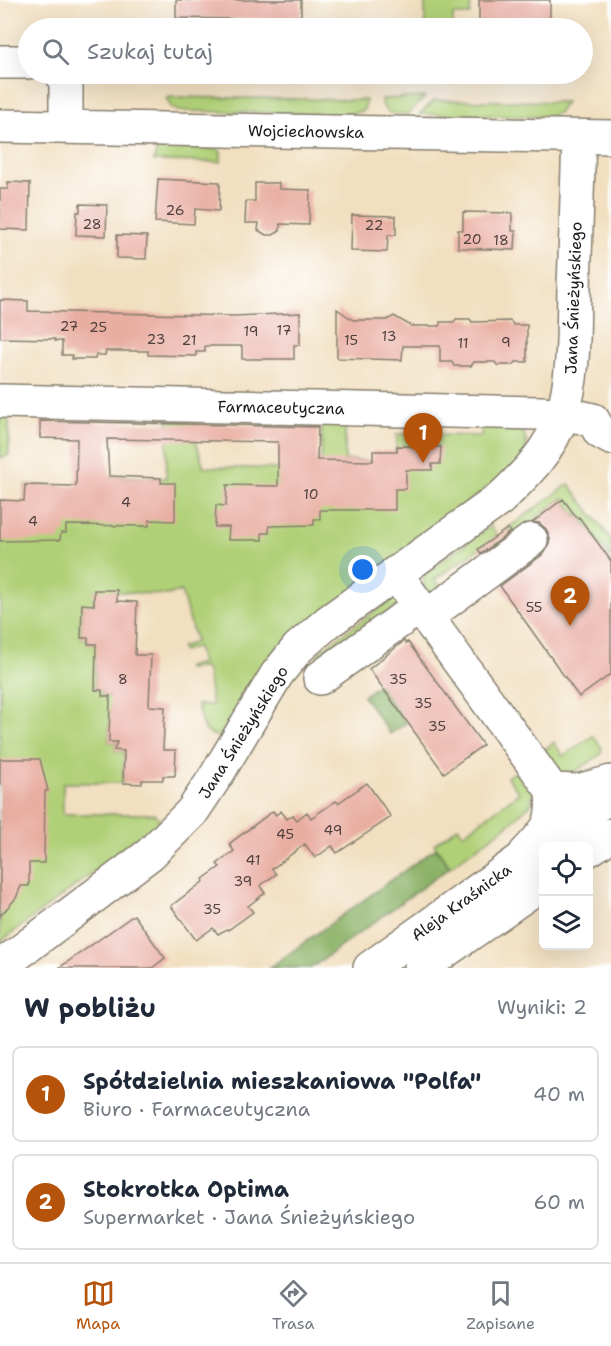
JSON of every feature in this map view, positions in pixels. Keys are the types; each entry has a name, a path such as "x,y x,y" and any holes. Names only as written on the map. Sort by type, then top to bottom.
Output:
{"street":[{"path":"0,62 18,62"},
{"path":"66,84 66,127"},
{"name":"Wojciechowska","path":"0,126 611,137"},
{"name":"Jana Śnieżyńskiego","path":"0,967 150,854 192,812 277,674 292,655 328,622 500,499 540,458 554,434 594,419 571,372 579,137"},
{"name":"Farmaceutyczna","path":"0,401 272,406 594,419"},
{"path":"320,678 531,540"},
{"path":"395,573 552,790 554,806 551,820 531,871"},
{"path":"552,790 578,790 611,782"},
{"name":"Aleja Kraśnicka","path":"421,968 531,871 611,795"},
{"path":"593,847 611,835"},
{"name":"Aleja Kraśnicka","path":"370,968 531,871"}],"green space":[{"path":"425,0 471,0 470,15 453,15 453,18 425,18"},
{"path":"425,97 408,114 390,113 384,109 382,99"},
{"path":"166,98 366,100 364,110 352,114 178,111 171,107"},
{"path":"435,100 566,102 559,112 550,117 419,114"},
{"path":"157,147 218,149 221,152 221,162 154,161"},
{"path":"0,406 9,406 9,455 0,458"},
{"path":"168,419 196,420 196,441 204,467 321,470 322,420 345,421 345,460 373,461 396,451 397,434 481,436 482,420 520,427 525,435 526,447 523,460 277,650 221,737 206,731 200,717 197,705 212,705 207,671 204,668 187,669 187,667 202,663 197,647 182,651 181,647 196,642 181,591 167,595 95,590 94,605 82,605 81,638 88,638 89,644 109,645 96,657 95,689 102,690 102,696 122,697 110,710 109,742 116,742 115,750 124,751 123,783 63,783 63,814 155,814 160,820 153,828 0,942 0,500 24,506 25,485 57,486 76,491 109,476 166,478"},
{"path":"569,484 611,539 611,558 579,515 577,517 563,498 525,526 500,551 492,540 435,579 441,588 432,595 423,585 424,574 427,571 491,526 497,535 494,538 500,546 514,536 508,528"},
{"path":"393,598 403,602 317,660 317,654 321,650"},
{"path":"378,685 406,723 390,734 363,696"},
{"path":"593,736 602,748 601,754 574,773 555,775 542,752 554,742 563,756"},
{"path":"513,773 519,773 533,791 531,804 508,825 450,867 434,844 458,827 463,834 519,793 507,777"},
{"path":"436,848 450,867 311,968 269,968"}],"building":[{"path":"176,0 301,0 301,18 176,18"},
{"path":"479,0 550,0 550,18 479,18"},
{"path":"158,179 220,182 219,211 195,209 194,224 155,222"},
{"path":"8,182 30,183 29,230 0,229 0,189 8,189"},
{"path":"255,183 279,183 279,189 310,190 309,225 280,224 280,231 273,235 266,235 258,230 259,223 245,223 246,201 255,201"},
{"path":"80,204 107,205 106,236 76,235 77,212 80,212"},
{"path":"463,212 512,213 512,231 516,231 515,250 458,248 458,230 463,230"},
{"path":"352,215 396,216 396,235 388,235 387,252 351,251"},
{"path":"117,235 147,236 146,259 117,258"},
{"path":"0,300 28,301 28,311 234,316 300,313 300,345 294,345 294,359 242,359 242,346 205,346 205,352 196,352 196,356 148,355 148,351 106,351 105,355 96,355 95,359 72,359 72,355 62,355 62,341 0,338"},
{"path":"337,309 353,320 387,320 394,316 411,326 440,326 440,322 454,322 456,319 470,319 472,322 510,321 514,325 527,325 527,362 497,365 495,362 474,362 471,366 454,366 452,362 440,362 440,346 403,346 402,360 337,358"},
{"path":"40,421 318,427 317,460 373,461 373,451 397,451 397,446 441,447 440,464 432,464 432,470 406,470 406,489 395,489 395,510 320,510 320,519 314,519 314,525 269,526 269,533 262,533 262,540 228,540 229,527 215,527 216,505 226,506 227,485 278,486 278,442 107,439 109,476 161,478 161,483 175,483 175,521 149,520 149,526 66,525 66,533 61,533 60,540 0,541 0,500 24,501 25,485 76,486 77,439 40,438"},
{"path":"563,499 611,561 611,674 579,697 500,586 548,548 550,539 546,529 539,523 533,522"},
{"path":"508,528 510,532 481,554 478,549"},
{"path":"94,590 117,590 117,601 137,602 135,655 151,655 149,706 165,707 163,750 176,750 175,776 163,776 163,780 142,780 142,784 123,783 124,751 114,750 117,742 109,742 110,696 102,696 102,690 95,690 96,644 88,644 88,638 81,638 82,604 94,605"},
{"path":"404,641 408,642 483,745 444,773 369,669"},
{"path":"0,759 40,759 48,791 45,791 44,863 29,863 29,886 21,886 16,898 0,916"},
{"path":"367,783 391,817 337,853 332,846 315,858 305,844 272,869 276,874 260,886 265,893 248,906 253,912 228,930 218,934 213,928 196,940 171,906 220,867 217,864 234,851 229,844 273,811 276,815 281,811 287,819 293,815 297,820 307,812 311,818"},
{"path":"134,915 165,958 152,968 59,968"}],"place":[{"name":"Spółdzielnia mieszkaniowa \"Polfa\"","path":"423,463"},
{"name":"Stokrotka Optima","path":"570,626"}]}
